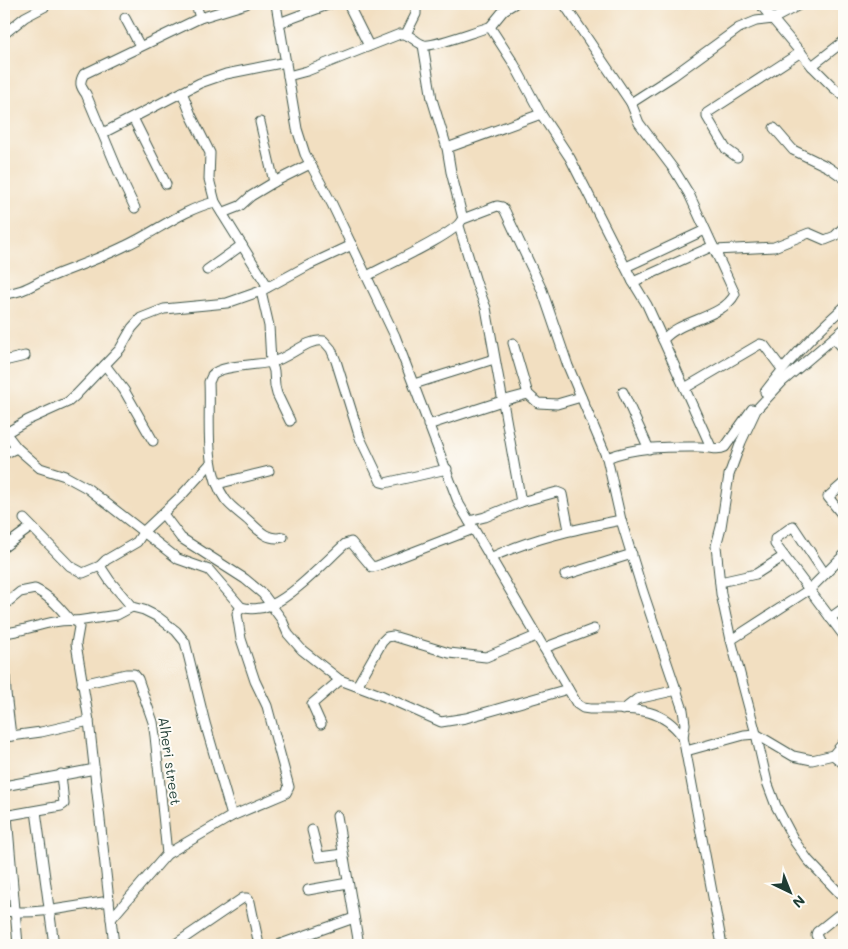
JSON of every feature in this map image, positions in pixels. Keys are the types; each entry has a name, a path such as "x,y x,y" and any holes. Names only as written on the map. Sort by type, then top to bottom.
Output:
{"street":[{"path":"4,34 25,17 46,4"},
{"path":"196,4 200,18"},
{"path":"135,208 80,80 84,74 200,18 246,4"},
{"path":"276,4 297,129 305,154 367,276 414,384 459,504 577,704 583,708 636,710 661,716 676,728 683,737"},
{"path":"279,23 330,4"},
{"path":"348,4 369,46"},
{"path":"406,34 416,14 416,4"},
{"path":"288,76 307,71 400,34 406,34 423,45 434,45 490,27 504,10 514,4"},
{"path":"564,4 631,104 639,122 680,179 734,288 735,294 733,298 723,308 685,326 663,340"},
{"path":"760,4 812,66 844,96"},
{"path":"842,4 844,8"},
{"path":"631,104 739,28 756,21 773,19 796,5"},
{"path":"125,18 140,46"},
{"path":"490,27 514,64 541,114 570,158 647,306 711,447"},
{"path":"812,66 844,41"},
{"path":"423,45 432,99 447,148 450,172 461,222 477,285 486,308 521,502"},
{"path":"737,157 726,149 707,117 707,113 801,52"},
{"path":"103,133 182,92 226,74 286,62"},
{"path":"182,92 210,153 209,179 215,202 242,245 265,289 271,362 277,394 290,421"},
{"path":"447,148 541,114"},
{"path":"132,118 166,184"},
{"path":"260,122 274,182"},
{"path":"774,128 793,150 828,167 844,178"},
{"path":"222,212 240,206 251,196 274,182 310,164"},
{"path":"4,294 28,289 47,278 125,246 181,214 199,206 215,202"},
{"path":"367,276 447,234 461,222 497,206 502,207 505,211 542,290 568,366 608,458 621,520 683,710 685,724 683,737 722,945"},
{"path":"633,282 714,248 774,247 809,233 825,240 835,236 844,228"},
{"path":"626,267 705,230"},
{"path":"207,270 242,245"},
{"path":"352,245 309,265 265,289 227,303 164,309 141,318 132,328 120,349 89,384 68,402 5,432 17,448 40,468 66,476 87,488 178,559 209,570 240,607 246,609 271,605 290,593 345,544 351,542 372,567 377,566 521,502 557,492 562,494 569,530"},
{"path":"608,458 630,451 668,446 711,447 720,450 725,447 782,370 818,331 844,307"},
{"path":"844,329 772,391 756,410 728,475 721,527 716,541 720,582 731,640 767,782 789,833 808,860 844,898"},
{"path":"834,338 844,349"},
{"path":"283,537 275,539 262,534 225,500 217,484 211,463 209,382 212,375 218,371 271,362 293,353 311,342 317,340 324,341 331,349 336,361 360,438 381,482 385,483 447,469"},
{"path":"513,343 528,394 538,403 557,404 581,397"},
{"path":"685,388 760,344 764,345 782,370"},
{"path":"4,361 25,356"},
{"path":"414,384 494,359"},
{"path":"106,365 124,390 153,441"},
{"path":"623,392 649,448"},
{"path":"428,425 528,394"},
{"path":"4,454 17,448"},
{"path":"24,519 48,541 70,566 83,573 100,566 106,560 138,542 144,532 211,463"},
{"path":"217,484 269,471"},
{"path":"844,483 828,497 844,516"},
{"path":"163,514 181,538 245,579 263,594 282,620 288,634 302,650 340,680 441,722 466,718 568,689"},
{"path":"490,558 515,546 569,530 621,520"},
{"path":"825,574 793,526 775,540 775,544 844,636"},
{"path":"4,547 31,527"},
{"path":"565,575 632,554"},
{"path":"720,582 756,574 784,556"},
{"path":"731,640 810,589 844,556"},
{"path":"100,566 132,607 144,610 158,617 176,631 185,642 205,723 232,816"},
{"path":"4,605 20,592 35,589 45,594 58,605 79,627 76,644 89,721 114,945"},
{"path":"4,633 48,623 117,615 132,607"},
{"path":"111,920 167,854 232,816 286,793 289,787 267,706 255,681 241,639 237,614 240,607"},
{"path":"830,618 844,608"},
{"path":"544,648 594,629"},
{"path":"357,686 382,642 387,637 393,636 449,653 491,656 536,636"},
{"path":"4,652 7,737 41,732 89,721"},
{"name":"Alheri street","path":"82,684 126,674 134,674 138,679 154,729 167,854"},
{"path":"321,724 312,704 340,680"},
{"path":"623,710 636,699 677,690"},
{"path":"686,751 744,735 756,734 793,756 812,760 833,755 844,742"},
{"path":"833,755 844,764"},
{"path":"4,786 95,769"},
{"path":"18,945 5,816 64,804 61,774"},
{"path":"36,811 54,945"},
{"path":"337,816 359,945"},
{"path":"312,830 319,857 343,854"},
{"path":"308,890 348,884"},
{"path":"174,945 242,898 246,898 250,902 259,945"},
{"path":"4,912 50,909 109,901"},
{"path":"820,945 816,935 817,932 837,916 844,919"},
{"path":"278,945 354,918"}]}
